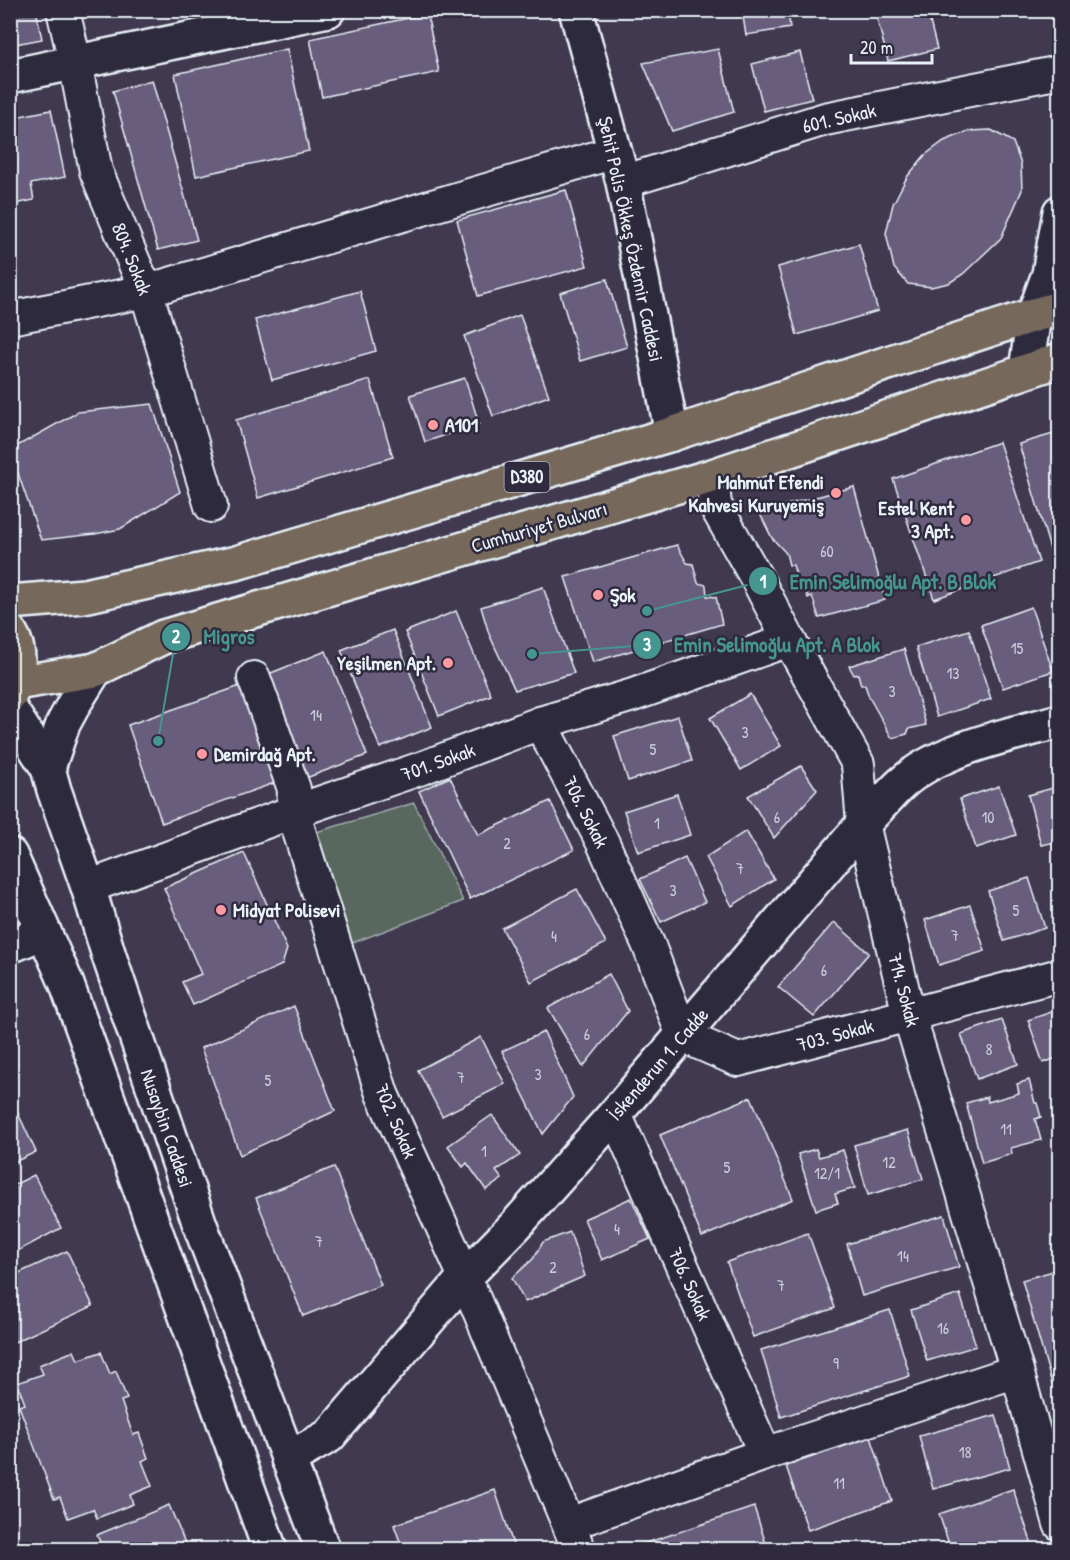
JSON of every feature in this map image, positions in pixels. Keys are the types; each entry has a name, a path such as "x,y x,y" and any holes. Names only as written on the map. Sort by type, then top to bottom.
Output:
{"main road":[{"name":"D380","path":"10,602 84,596 236,563 672,434 1047,311"},
{"name":"Cumhuriyet Bulvarı","path":"12,696 95,670 163,637 712,476 1059,360"},
{"path":"10,632 14,638 19,660 12,696"}],"street":[{"name":"804. Sokak","path":"63,10 96,171 146,291 211,506"},
{"path":"10,76 293,14 328,10"},
{"name":"Şehit Polis Ökkeş Özdemir Caddesi","path":"576,10 619,167 672,434"},
{"name":"601. Sokak","path":"10,318 146,291 619,167 825,119 1059,72"},
{"path":"1026,370 1047,311 1049,274 1059,212"},
{"name":"714. Sokak","path":"712,476 715,505 758,579 858,764 863,824 909,1015 1017,1371 1059,1524"},
{"name":"701. Sokak","path":"88,887 293,812 419,769 540,723 633,695 789,640"},
{"path":"48,768 63,724 95,670"},
{"name":"702. Sokak","path":"254,678 294,789 293,812 382,1094 465,1277 574,1537"},
{"name":"Nusaybin Caddesi","path":"12,696 48,768 200,1225 322,1550"},
{"name":"İskenderun 1. Cadde","path":"288,1459 329,1436 465,1277 515,1226 615,1114 863,824 903,782 934,761 980,743 1059,722"},
{"name":"706. Sokak","path":"540,723 603,843 649,946 683,1036"},
{"path":"10,855 70,993 270,1550"},
{"path":"10,946 44,932"},
{"name":"703. Sokak","path":"683,1036 738,1060 1059,975"},
{"name":"706. Sokak","path":"615,1114 765,1454"},
{"path":"574,1537 765,1454 1017,1371"}],"green space":[{"path":"414,803 463,901 347,945 313,833"}],"building":[{"path":"10,10 36,10 42,39 10,45"},
{"path":"742,10 788,10 790,28 746,35"},
{"path":"891,10 927,10 937,49 888,61 876,14"},
{"path":"427,14 439,72 322,97 310,39"},
{"path":"287,49 309,151 196,176 175,74"},
{"path":"718,49 734,112 672,131 643,63"},
{"path":"800,52 812,99 764,111 752,64"},
{"path":"152,80 197,240 158,250 113,91"},
{"path":"51,110 65,177 31,184 34,200 10,205 10,118"},
{"path":"991,130 1013,142 1021,164 1022,190 1001,238 963,274 949,283 931,287 908,284 894,268 886,233 893,204 907,177 925,155 944,141 969,131"},
{"path":"566,190 587,266 478,296 457,220"},
{"path":"859,244 878,311 797,335 778,267"},
{"path":"607,279 627,347 580,361 560,293"},
{"path":"360,291 376,351 272,380 255,320"},
{"path":"520,315 549,396 493,416 464,336"},
{"path":"465,378 479,424 425,442 410,395"},
{"path":"370,380 393,457 258,498 236,420"},
{"path":"152,404 180,492 120,529 41,540 10,450 78,412"},
{"path":"1060,432 1060,546 1050,549 1019,444"},
{"name":"Estel Kent 3 Apt.","path":"999,442 1039,562 934,599 893,479"},
{"path":"854,487 885,600 819,618 812,596 808,598 803,582 798,582 793,565 789,565 786,553 772,538 759,512"},
{"path":"677,545 687,563 693,564 698,583 706,585 707,596 716,597 722,624 593,662 565,577"},
{"path":"543,587 574,673 515,690 489,634 481,607"},
{"path":"1031,607 1053,671 1003,688 981,625"},
{"name":"Yeşilmen Apt.","path":"456,611 491,695 439,716 405,632"},
{"path":"393,630 432,727 380,748 341,650"},
{"path":"969,630 991,699 937,717 916,647"},
{"path":"904,649 926,725 909,729 907,734 892,738 869,697 865,685 861,685 858,674 854,675 849,666"},
{"path":"326,651 367,755 306,778 266,675"},
{"name":"Demirdağ Apt.","path":"243,685 277,782 162,823 128,725"},
{"path":"750,694 781,746 741,770 710,718"},
{"path":"678,716 692,761 628,781 614,736"},
{"path":"801,766 817,790 774,838 748,796"},
{"path":"450,777 478,835 550,801 574,850 470,899 419,791"},
{"path":"999,786 1016,835 976,848 960,799"},
{"path":"1060,786 1060,841 1041,845 1028,795"},
{"path":"677,794 690,835 638,852 624,811"},
{"path":"746,831 774,879 732,906 706,857"},
{"name":"Midyat Polisevi","path":"244,853 287,949 282,965 193,1005 182,982 201,974 164,888"},
{"path":"685,858 705,902 661,922 640,879"},
{"path":"1029,878 1045,928 1004,941 988,891"},
{"path":"577,889 606,943 531,982 502,928"},
{"path":"970,905 985,951 939,965 925,920"},
{"path":"834,922 869,953 814,1017 778,987"},
{"path":"609,974 628,1011 583,1067 548,1008"},
{"path":"294,1006 335,1111 240,1155 201,1048"},
{"path":"1060,1009 1060,1057 1043,1063 1028,1020"},
{"path":"1002,1020 1018,1064 977,1079 961,1034"},
{"path":"544,1032 573,1097 543,1134 502,1051"},
{"path":"481,1037 505,1084 442,1116 418,1070"},
{"path":"1029,1080 1041,1117 1035,1119 1041,1140 1011,1148 1012,1154 982,1163 966,1103 987,1097 988,1102 1019,1093 1017,1084"},
{"path":"10,1096 36,1152 10,1164"},
{"path":"751,1097 793,1199 702,1237 660,1135"},
{"path":"492,1115 520,1155 496,1171 502,1179 486,1190 467,1163 463,1167 448,1146"},
{"path":"908,1130 923,1179 868,1195 854,1145"},
{"path":"816,1149 819,1157 843,1150 855,1188 835,1194 838,1203 816,1210 798,1154"},
{"path":"334,1167 381,1285 303,1316 256,1198"},
{"path":"34,1175 61,1228 10,1255 10,1187"},
{"path":"631,1198 650,1239 602,1260 584,1219"},
{"path":"944,1215 959,1267 862,1296 847,1244"},
{"path":"570,1232 585,1276 525,1302 512,1278 533,1259 543,1242"},
{"path":"808,1233 835,1308 753,1337 727,1262"},
{"path":"67,1251 93,1306 10,1344 10,1277"},
{"path":"1060,1269 1060,1390 1054,1391 1022,1280"},
{"path":"960,1294 976,1346 927,1361 911,1310"},
{"path":"890,1310 910,1376 781,1417 761,1350"},
{"path":"74,1351 78,1360 101,1352 110,1374 116,1371 127,1399 121,1401 133,1435 139,1433 148,1458 142,1461 152,1486 130,1495 133,1504 97,1518 93,1509 68,1518 60,1497 54,1499 19,1406 25,1404 17,1383 43,1374 39,1365"},
{"path":"996,1415 1010,1468 933,1489 919,1436"},
{"path":"871,1437 892,1501 808,1530 786,1466"},
{"path":"1013,1489 1033,1547 1027,1550 951,1550 939,1514"},
{"path":"495,1490 515,1550 403,1550 394,1525"},
{"path":"169,1505 188,1550 104,1550 97,1535"},
{"path":"754,1507 768,1550 638,1550 637,1546"}],"place":[{"name":"A101","path":"433,425"},
{"name":"Mahmut Efendi Kahvesi Kuruyemiş","path":"836,493"},
{"name":"Estel Kent 3 Apt.","path":"966,520"},
{"name":"Şok","path":"598,595"},
{"name":"Emin Selimoğlu Apt. B Blok","path":"647,611"},
{"name":"Emin Selimoğlu Apt. A Blok","path":"532,654"},
{"name":"Yeşilmen Apt.","path":"448,663"},
{"name":"Migros","path":"158,741"},
{"name":"Demirdağ Apt.","path":"202,754"},
{"name":"Midyat Polisevi","path":"221,910"}]}
